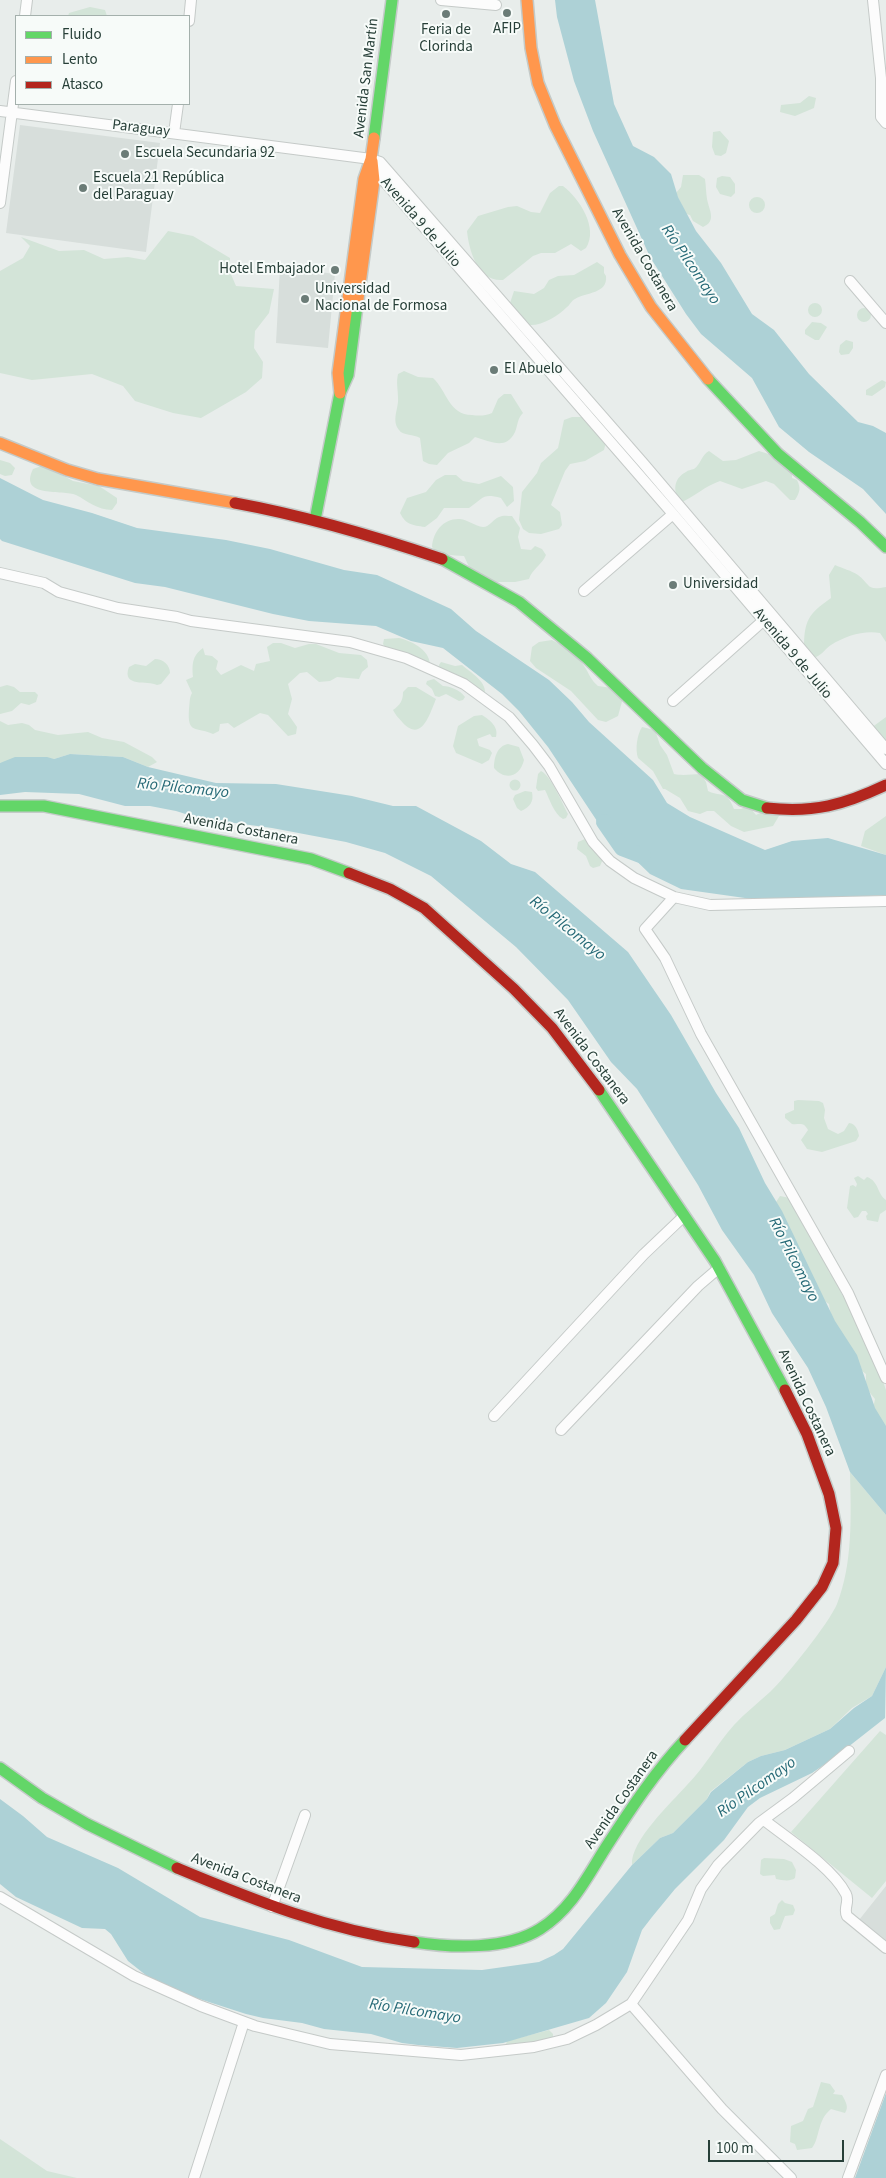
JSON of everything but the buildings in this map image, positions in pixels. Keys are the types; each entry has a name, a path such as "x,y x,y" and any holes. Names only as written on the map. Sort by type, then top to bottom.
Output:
{"street":[{"path":"25,15 27,0"},
{"path":"190,15 191,0"},
{"name":"Avenida San Martín","path":"315,520 340,393 348,375 374,181 371,159 392,0"},
{"path":"441,0 496,5"},
{"name":"Avenida Costanera","path":"527,0 531,48 538,83 555,125 620,255 651,307 708,379 778,454 860,522 886,547"},
{"path":"873,0 881,78 881,117 886,123"},
{"path":"0,203 15,89"},
{"path":"174,133 178,105"},
{"name":"Paraguay","path":"0,111 371,159"},
{"name":"Avenida 9 de Julio","path":"371,159 380,162 673,514 720,562 764,620 886,764"},
{"path":"850,281 886,323"},
{"name":"Avenida 9 de Julio","path":"529,341 720,562 886,749"},
{"path":"0,443 67,470 98,479 256,506 380,538 446,560 519,602 587,658 702,768 742,800 766,808 794,811 817,809 858,798 886,785"},
{"path":"584,591 673,514"},
{"path":"0,573 44,583 59,592 118,608 191,621 350,642 406,658 464,684 509,717 521,731 549,766 593,842 610,862 634,878 674,897 710,904 886,901"},
{"path":"673,701 764,620"},
{"name":"Avenida Costanera","path":"0,806 44,806 311,859 390,889 424,908 514,989 552,1028 598,1088 719,1268 765,1351 807,1434 829,1494 836,1528 833,1562 822,1587 796,1620 668,1758 638,1798 582,1888 562,1914 539,1930 516,1939 481,1946 432,1945 377,1937 313,1921 272,1907 177,1868 87,1824 42,1798 0,1768"},
{"path":"674,897 645,929 665,958 701,1034 848,1293 886,1378"},
{"path":"494,1416 644,1254 684,1216"},
{"path":"562,1430 698,1286 719,1268"},
{"path":"0,1897 134,1976 244,2022 330,2044 460,2055 534,2047 567,2039 596,2025 631,2004 688,1920 701,1889 718,1865 764,1820 849,1751"},
{"path":"272,1907 305,1815"},
{"path":"764,1820 817,1862 842,1886 847,1897 844,1911 847,1916 886,1948"},
{"path":"631,2004 722,2110 791,2178"},
{"path":"194,2178 244,2022"},
{"path":"848,2178 886,2075"}],"shaded area":[{"name":"Escuela 21 República del Paraguay","path":"20,125 160,143 146,252 6,233"},
{"name":"Universidad Nacional de Formosa","path":"280,267 335,274 328,348 276,343"},
{"path":"886,1886 886,1945 859,1920"}],"green space":[{"path":"90,7 105,10 107,15 68,15 69,13"},
{"path":"809,96 816,98 814,108 795,116 780,112 781,105 800,103"},
{"path":"720,131 729,141 726,153 721,156 715,155 712,147 713,132"},
{"path":"683,175 699,175 705,179 711,218 710,222 703,227 693,221 690,215 686,214 676,193 681,187"},
{"path":"722,176 730,177 735,184 735,193 731,197 720,194 716,187 717,178"},
{"path":"559,186 563,186 575,198 589,223 590,232 586,248 581,251 571,244 555,253 541,253 533,256 503,280 494,279 481,271 473,256 467,231 478,216 517,206 531,212 540,213 550,193"},
{"path":"754,197 760,197 765,202 763,211 754,213 749,208 749,202"},
{"path":"168,231 193,236 230,258 230,272 236,286 274,289 269,313 255,331 254,348 263,362 262,378 246,392 201,418 173,413 135,401 123,386 92,374 32,380 0,373 0,271 23,258 30,246 21,237 59,251 84,250 104,259 128,257 145,260"},
{"path":"597,262 604,267 606,282 604,286 595,292 574,300 550,320 529,325 509,306 514,291 534,294 544,288 549,280 558,276 574,275"},
{"path":"815,303 820,305 822,310 820,315 815,317 810,315 808,310 810,305"},
{"path":"861,308 867,308 871,315 867,322 861,322 857,318 857,312"},
{"path":"812,322 821,323 827,327 819,340 815,340 805,334 805,330"},
{"path":"846,340 853,342 853,348 849,354 841,355 839,352 840,345"},
{"path":"404,371 418,377 433,378 453,407 464,414 480,416 492,413 498,399 504,394 511,394 523,413 515,432 511,438 502,443 475,437 469,443 448,453 437,465 423,461 420,438 401,432 396,422 398,402 397,377 398,374"},
{"path":"882,380 886,382 885,387 872,396 866,395 866,390"},
{"path":"572,417 585,417 607,438 604,450 585,461 570,464 565,471 551,505 560,512 562,525 559,529 541,534 529,533 523,529 519,520 522,492 537,473 541,463 558,448 564,420"},
{"path":"709,451 723,461 736,460 759,451 775,456 792,472 792,478 797,480 798,495 795,500 790,500 774,484 766,481 742,489 720,481 680,503 675,490 679,478 694,469"},
{"path":"0,460 10,463 15,468 12,475 5,476 0,474"},
{"path":"44,465 73,481 99,486 117,498 117,503 112,510 107,510 70,493 37,489 32,485 30,478 33,469"},
{"path":"445,475 456,475 463,481 479,484 501,476 513,487 514,501 507,507 501,498 486,496 469,508 444,508 437,518 425,527 407,522 400,513 407,498 426,492 436,480"},
{"path":"501,516 512,516 520,528 518,537 521,549 531,550 535,546 542,549 546,555 532,572 529,579 515,582 492,582 470,569 464,556 442,554 432,547 440,527 454,519 460,519 483,527 488,526"},
{"path":"835,565 858,575 872,588 886,587 886,642 880,633 861,633 848,636 836,642 816,657 810,655 804,649 806,625 812,614 831,598 829,575"},
{"path":"399,638 419,646 426,654 430,664 386,648 383,644 384,639"},
{"path":"552,640 567,649 583,664 598,686 612,688 623,698 618,716 606,722 598,720 571,691 536,668 530,661 532,647 539,642"},
{"path":"273,643 281,643 295,648 316,644 339,653 361,655 367,660 368,667 362,672 359,679 337,677 330,681 319,682 307,672 300,673 288,684 292,699 288,714 297,727 296,734 288,736 268,715 260,713 234,728 228,723 220,724 219,731 213,734 191,726 189,717 192,693 186,680 193,677 194,661 199,651 203,648 205,655 212,656 218,661 216,669 221,675 241,665 254,671 256,664 270,661 267,647"},
{"path":"155,659 166,663 170,670 170,673 161,684 137,682 129,678 129,667 135,664 146,666"},
{"path":"441,662 455,666 462,665 481,681 485,693 482,696 440,672 439,665"},
{"path":"434,679 443,686 458,690 465,697 459,701 446,694 439,697 435,696 432,689 426,684 427,681"},
{"path":"7,685 14,687 20,692 35,692 38,695 36,702 29,705 21,703 12,711 0,714 0,687"},
{"path":"408,687 416,687 436,699 424,724 415,730 403,723 393,710 401,702 403,692"},
{"path":"482,715 493,724 497,733 496,737 492,737 490,734 477,739 479,746 490,750 492,753 489,760 482,764 456,753 453,746 458,726 474,716"},
{"path":"886,717 886,745 871,728"},
{"path":"0,721 8,725 22,723 29,725 35,730 58,735 88,732 102,738 124,742 152,757 157,762 148,767 123,757 70,754 54,759 40,758 0,763"},
{"path":"642,727 655,730 674,774 701,774 706,782 708,791 726,796 734,809 745,807 751,809 756,815 762,812 779,816 773,826 744,832 731,826 714,811 700,814 688,811 680,798 663,789 653,771 638,758 637,742"},
{"path":"508,744 519,747 524,760 516,773 507,776 494,768 497,753 501,747"},
{"path":"541,771 549,779 556,791 568,814 566,818 563,819 557,813 545,790 538,791 536,788 538,774"},
{"path":"515,779 521,785 515,791 509,785"},
{"path":"525,791 532,792 532,801 527,808 521,811 517,808 513,799 515,795"},
{"path":"886,816 886,855 861,846 865,831"},
{"path":"585,839 591,848 599,853 603,859 600,866 593,868 590,866 586,856 577,849 578,842"},
{"path":"794,1101 819,1101 823,1103 825,1110 824,1118 828,1129 838,1134 844,1131 849,1123 855,1126 858,1132 859,1136 856,1141 822,1152 807,1149 801,1140 808,1130 805,1125 792,1124 785,1118 785,1114 794,1110"},
{"path":"858,1176 864,1180 867,1177 874,1181 886,1200 886,1210 880,1214 878,1222 867,1220 866,1216 868,1214 866,1211 862,1211 858,1217 854,1218 847,1208 850,1186 856,1187 857,1184 854,1178"},
{"path":"780,1196 790,1198 797,1215 801,1217 814,1243 824,1248 829,1272 836,1280 842,1294 848,1300 886,1390 886,1435 873,1409 875,1399 866,1388 866,1374 858,1368 831,1316 829,1304 821,1299 776,1202"},
{"path":"850,1472 886,1515 886,1667 872,1696 852,1708 830,1729 785,1750 761,1756 748,1762 710,1792 707,1799 673,1833 660,1838 632,1865 633,1855 653,1822 693,1778 734,1725 786,1675 817,1636 837,1604 846,1572 850,1539"},
{"path":"880,1731 886,1735 886,1881 872,1898 791,1832"},
{"path":"764,1858 784,1859 792,1862 796,1870 795,1878 786,1880 776,1879 775,1875 763,1876 760,1874 761,1860"},
{"path":"782,1900 793,1905 795,1910 793,1915 785,1916 780,1929 774,1930 770,1923 770,1917 775,1914 778,1904"},
{"path":"549,2030 553,2034 553,2041 509,2047 506,2044 507,2041"},
{"path":"821,2082 830,2084 835,2091 833,2094 842,2095 847,2109 845,2113 831,2109 826,2113 812,2148 797,2150 795,2144 790,2142 791,2126 803,2121 808,2109 813,2107"},
{"path":"0,2139 47,2171 77,2178 0,2178"}],"water":[{"path":"555,0 595,0 614,104 633,146 654,157 671,174 678,197 696,231 721,263 752,314 774,330 809,374 858,422 873,426 886,433 886,514 863,489 809,452 779,427 752,378 701,334 686,314 650,257 593,131 574,81 557,17"},
{"path":"0,478 43,500 92,513 137,528 226,540 270,549 344,570 377,575 451,609 476,631 549,680 589,722 653,780 667,803 690,817 765,850 792,841 828,838 886,855 886,895 784,901 752,899 681,889 650,874 599,824 548,747 519,711 502,694 443,648 411,641 376,626 309,621 165,587 135,583 2,541 0,539"},
{"path":"70,754 123,757 148,767 216,783 276,784 352,796 393,806 416,806 481,841 511,864 535,872 628,952 671,1015 716,1093 739,1128 765,1183 782,1211 835,1321 857,1355 875,1408 886,1426 886,1515 850,1472 826,1407 808,1368 772,1313 754,1275 722,1230 698,1185 637,1089 611,1062 568,1000 516,947 431,876 385,853 346,842 272,828 198,818 150,806 125,806 79,794 25,792 0,795 0,763 15,757 47,757 54,759"},
{"path":"886,1667 885,1718 812,1773 760,1798 748,1807 724,1840 675,1889 642,1930 627,1972 606,2003 589,2018 503,2043 457,2048 418,2045 402,2043 371,2034 324,2029 302,2023 246,2014 178,1992 152,1980 128,1961 111,1934 105,1929 82,1928 16,1897 0,1884 0,1799 47,1837 118,1868 200,1917 289,1940 362,1967 482,1970 539,1962 563,1949 632,1865 660,1838 673,1833 707,1799 711,1792 748,1762 761,1756 785,1750 830,1729 854,1708 872,1696"},
{"path":"886,2093 886,2178 855,2178"}],"waterway":[{"name":"Río Pilcomayo","path":"604,822 622,848 643,856"}],"traffic: fast":[{"path":"374,138 392,0"},
{"path":"315,520 340,393 348,375 357,306"},
{"path":"708,379 778,454 860,522 886,547"},
{"path":"442,559 519,602 587,658 702,768 742,800 767,808"},
{"path":"0,806 44,806 311,859 349,873"},
{"path":"599,1090 715,1261 785,1390"},
{"path":"414,1942 462,1946 496,1944 527,1936 552,1921 571,1901 644,1790 685,1740"},
{"path":"0,1768 42,1798 87,1824 177,1868"}],"traffic: slow":[{"path":"527,0 531,48 538,83 555,125 620,255 651,307 708,379"},
{"path":"340,393 338,373 364,179 371,159 374,138"},
{"path":"357,306 374,181 372,161"},
{"path":"0,443 67,470 98,479 235,503"}],"traffic: jam":[{"path":"235,503 340,527 442,559"},
{"path":"767,808 800,809 828,806 856,798 886,785"},
{"path":"349,873 390,889 424,908 514,989 552,1028 599,1090"},
{"path":"685,1740 796,1620 822,1587 833,1563 836,1528 829,1494 807,1434 785,1390"},
{"path":"177,1868 293,1913 352,1930 414,1942"}],"place":[{"name":"AFIP","path":"507,13"},
{"name":"Feria de Clorinda","path":"446,14"},
{"name":"Escuela Secundaria 92","path":"125,154"},
{"name":"Escuela 21 República del Paraguay","path":"83,188"},
{"name":"Hotel Embajador","path":"335,270"},
{"name":"Universidad Nacional de Formosa","path":"305,299"},
{"name":"El Abuelo","path":"494,370"},
{"name":"Universidad","path":"673,585"}]}
